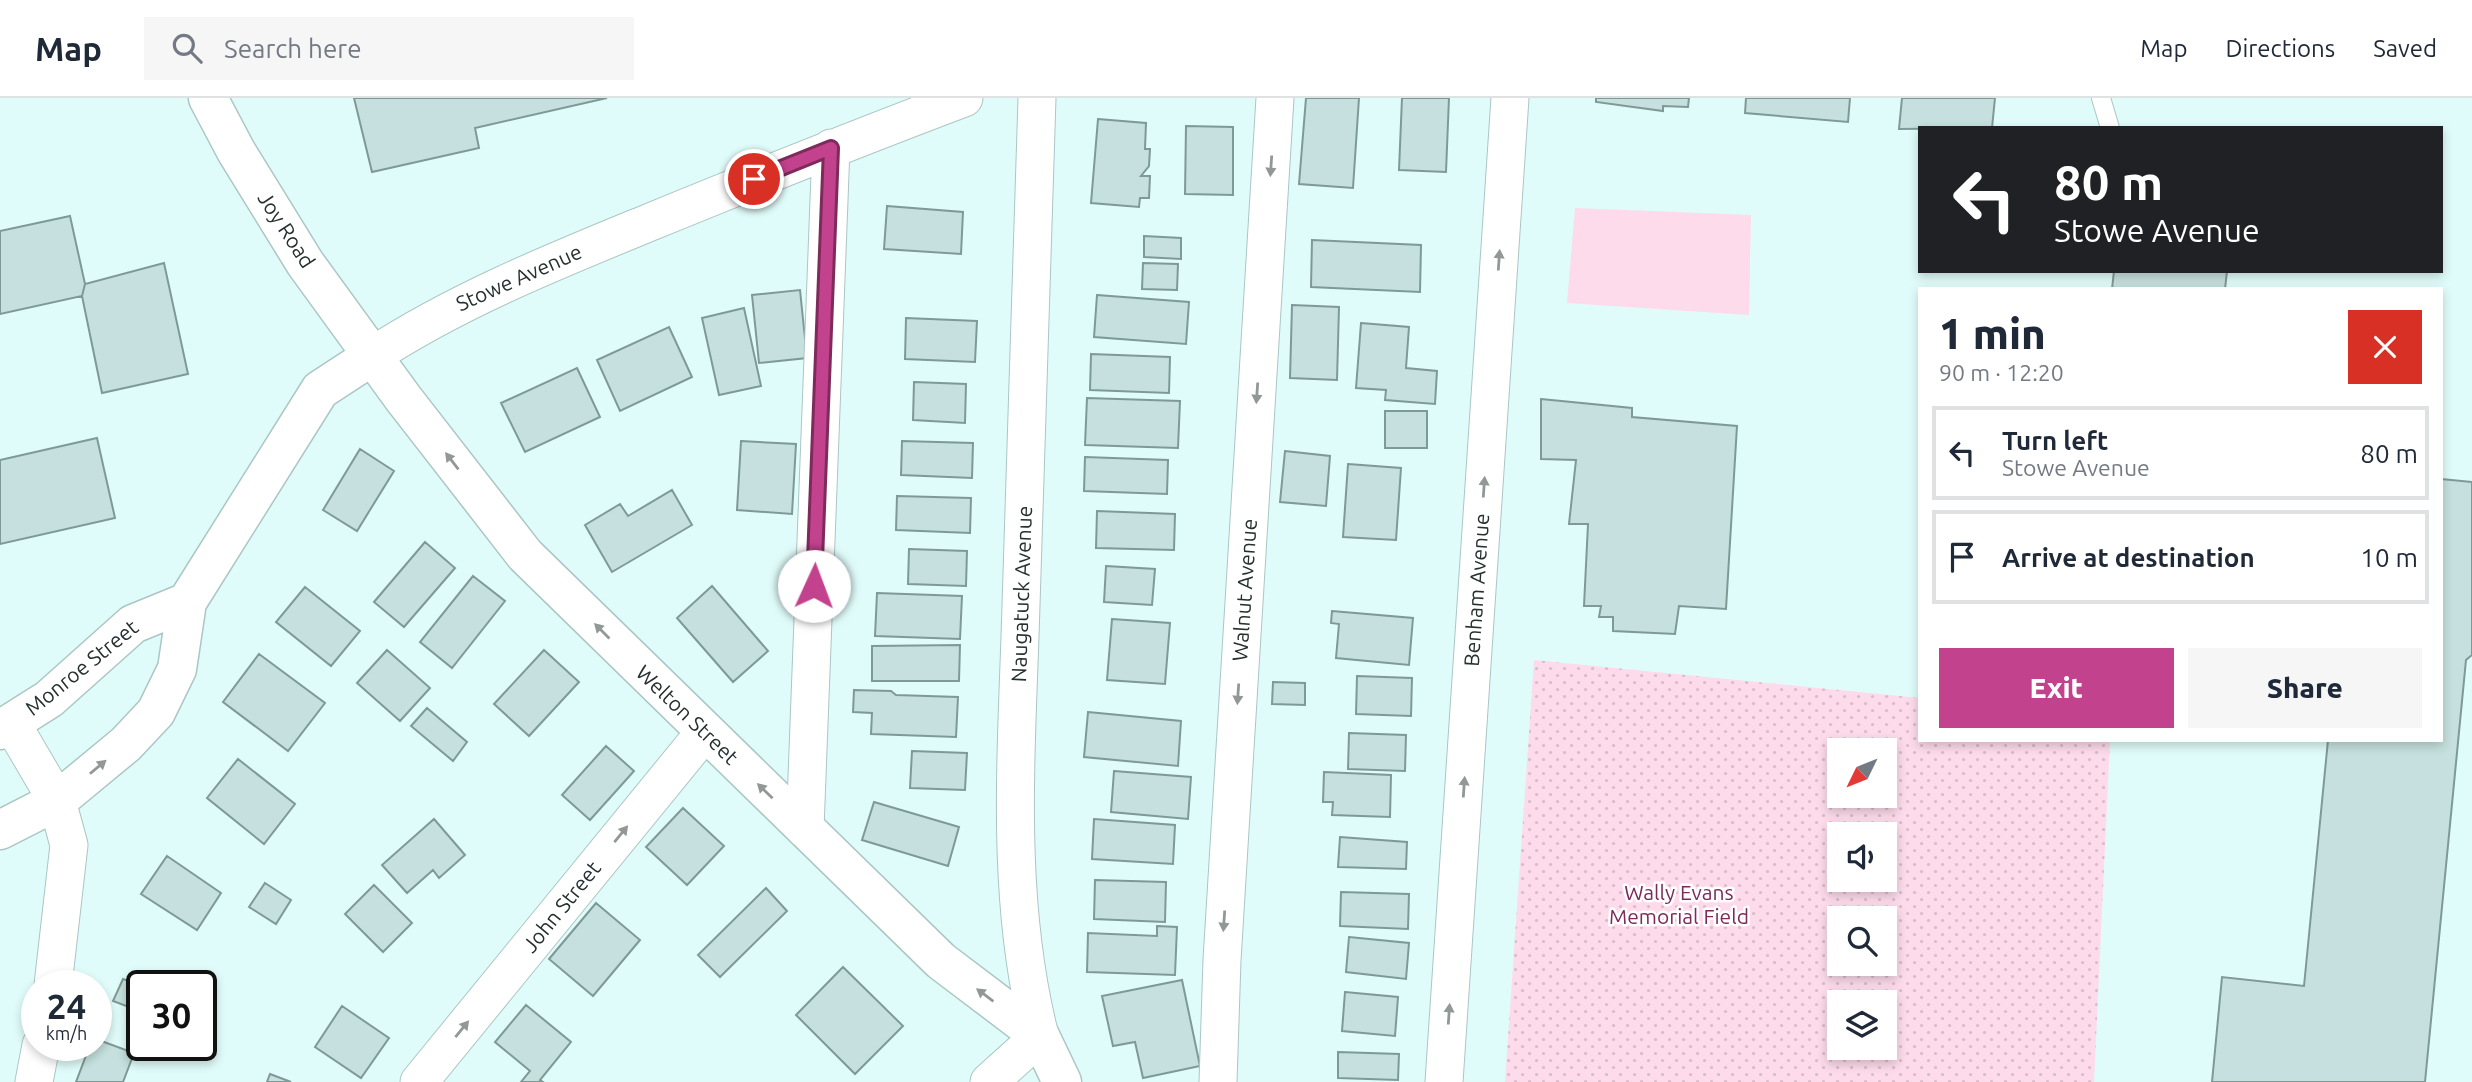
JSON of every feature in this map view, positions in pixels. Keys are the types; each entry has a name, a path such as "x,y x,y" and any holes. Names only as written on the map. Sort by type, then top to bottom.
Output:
{"street":[{"name":"Joy Road","path":"208,98 236,151 305,263 372,356"},
{"name":"Stowe Avenue","path":"187,602 320,390 372,356 428,320 551,263 831,148 964,98"},
{"name":"Naugatuck Avenue","path":"1037,98 1016,782 1017,915 1025,978 1040,1036 1062,1082"},
{"name":"Walnut Avenue","path":"1218,1082 1222,960 1275,98"},
{"name":"Benham Avenue","path":"1444,1082 1510,98"},
{"path":"805,830 831,148"},
{"name":"Welton Street","path":"372,356 525,555 704,733 941,961 1040,1036"},
{"path":"0,830 57,801 126,744 156,712 177,670 187,602"},
{"name":"Monroe Street","path":"6,727 50,699 133,624 187,602"},
{"path":"6,727 57,801 69,845 55,970"},
{"name":"John Street","path":"419,1082 704,733"},
{"path":"989,1082 1040,1036"},
{"path":"34,1082 38,1061"}],"lane":[{"path":"2101,98 2109,126"}],"green space":[{"path":"1575,208 1751,215 1749,315 1567,303"},
{"name":"Wally Evans Memorial Field","path":"1534,660 1918,698 1918,742 2110,742 2094,1082 1505,1082"}],"building":[{"path":"354,98 607,98 475,128 479,148 372,172"},
{"path":"1306,98 1359,98 1353,188 1299,184"},
{"path":"1402,98 1449,98 1446,172 1399,170"},
{"path":"1596,98 1689,98 1688,107 1663,106 1663,111 1596,102"},
{"path":"1746,98 1850,98 1848,122 1745,113"},
{"path":"1902,98 1995,98 1992,126 1918,126 1918,129 1899,129"},
{"path":"1098,119 1146,123 1145,149 1150,149 1149,166 1141,176 1150,176 1149,198 1140,198 1139,207 1091,203"},
{"path":"1186,126 1233,127 1233,195 1185,194"},
{"path":"887,206 963,212 961,254 884,249"},
{"path":"70,216 85,284 82,296 0,314 0,231"},
{"path":"1144,236 1181,238 1181,259 1144,257"},
{"path":"1312,240 1421,245 1420,292 1311,287"},
{"path":"164,263 188,374 102,393 82,296 85,284"},
{"path":"1143,263 1178,264 1177,290 1142,289"},
{"path":"2114,273 2227,273 2225,287 2112,287"},
{"path":"800,290 807,358 759,363 752,295"},
{"path":"1097,295 1189,302 1186,344 1094,337"},
{"path":"1292,305 1339,307 1337,380 1290,378"},
{"path":"744,308 761,386 719,395 702,318"},
{"path":"906,318 977,321 975,362 905,359"},
{"path":"1361,323 1409,327 1406,368 1437,371 1435,404 1385,400 1386,390 1356,388"},
{"path":"669,327 692,377 620,411 597,360"},
{"path":"1091,354 1170,357 1169,393 1090,390"},
{"path":"577,368 600,417 525,452 501,403"},
{"path":"914,382 966,384 965,423 913,420"},
{"path":"1087,398 1180,401 1178,448 1085,445"},
{"path":"1541,399 1632,408 1632,417 1737,426 1726,609 1679,606 1675,634 1613,631 1613,617 1599,617 1601,606 1584,606 1588,524 1569,524 1576,460 1541,459"},
{"path":"1385,411 1427,411 1427,448 1385,448"},
{"path":"97,438 115,518 0,544 0,460"},
{"path":"741,441 796,444 792,514 737,510"},
{"path":"902,441 973,443 972,478 901,475"},
{"path":"360,449 394,471 357,531 323,510"},
{"path":"1285,451 1330,456 1326,506 1280,502"},
{"path":"1085,457 1168,460 1167,494 1084,491"},
{"path":"1348,464 1401,468 1396,540 1343,537"},
{"path":"2443,479 2472,482 2472,655 2466,660 2425,1082 2212,1082 2222,977 2304,986 2328,742 2443,742"},
{"path":"672,490 692,525 612,572 585,525 620,504 628,516"},
{"path":"897,496 971,498 970,533 896,530"},
{"path":"1097,511 1175,514 1174,550 1096,548"},
{"path":"425,542 455,568 404,627 374,602"},
{"path":"909,549 967,551 966,586 908,584"},
{"path":"1106,566 1155,569 1152,605 1104,602"},
{"path":"473,576 505,601 452,668 420,642"},
{"path":"712,586 768,651 733,682 677,618"},
{"path":"305,587 360,631 331,666 276,622"},
{"path":"877,593 962,596 960,639 875,636"},
{"path":"1332,611 1413,618 1409,665 1336,658 1339,624 1331,623"},
{"path":"1112,619 1170,623 1165,684 1107,680"},
{"path":"960,645 959,681 872,681 872,646"},
{"path":"387,650 430,688 400,721 357,683"},
{"path":"544,650 579,682 529,736 494,704"},
{"path":"259,654 325,703 288,751 223,702"},
{"path":"1357,676 1412,678 1411,716 1356,714"},
{"path":"1273,682 1305,683 1305,705 1272,704"},
{"path":"854,690 891,691 896,695 958,697 956,737 871,734 872,713 853,712"},
{"path":"427,708 467,742 453,761 411,726"},
{"path":"1088,712 1181,721 1178,766 1084,757"},
{"path":"1349,733 1406,735 1405,771 1348,769"},
{"path":"606,746 634,771 590,820 562,795"},
{"path":"912,751 967,753 965,790 910,788"},
{"path":"238,759 295,804 264,844 207,798"},
{"path":"1114,771 1191,777 1188,819 1111,812"},
{"path":"1324,772 1391,775 1390,817 1332,815 1333,802 1323,802"},
{"path":"874,802 959,827 948,866 862,840"},
{"path":"683,808 724,846 687,885 646,847"},
{"path":"434,819 465,855 439,878 433,870 407,893 382,865"},
{"path":"1094,819 1175,825 1173,864 1092,859"},
{"path":"1340,837 1407,842 1406,869 1338,867"},
{"path":"167,856 221,893 197,930 141,894"},
{"path":"1095,880 1166,882 1165,922 1094,919"},
{"path":"265,883 291,900 276,924 249,907"},
{"path":"374,885 412,923 383,952 345,914"},
{"path":"766,888 787,911 720,977 698,955"},
{"path":"1341,892 1409,894 1408,929 1340,926"},
{"path":"596,903 640,940 593,996 549,959"},
{"path":"1157,926 1177,927 1175,975 1087,972 1088,933 1157,936"},
{"path":"1349,937 1409,943 1406,979 1346,972"},
{"path":"843,967 903,1026 855,1074 796,1015"},
{"path":"123,979 126,980 126,1006 113,1001"},
{"path":"1182,980 1200,1066 1143,1078 1135,1042 1113,1046 1102,996"},
{"path":"1345,992 1398,997 1395,1036 1342,1031"},
{"path":"526,1005 571,1042 540,1080 543,1082 521,1082 530,1071 495,1042"},
{"path":"342,1006 389,1038 361,1078 315,1047"},
{"path":"112,1045 126,1050 126,1061 131,1061 123,1082 76,1082 84,1061 112,1061"},
{"path":"1338,1052 1399,1054 1398,1080 1338,1078"},
{"path":"270,1074 291,1082 267,1082"}],"route":[{"path":"754,179 831,148 814,586"}]}
